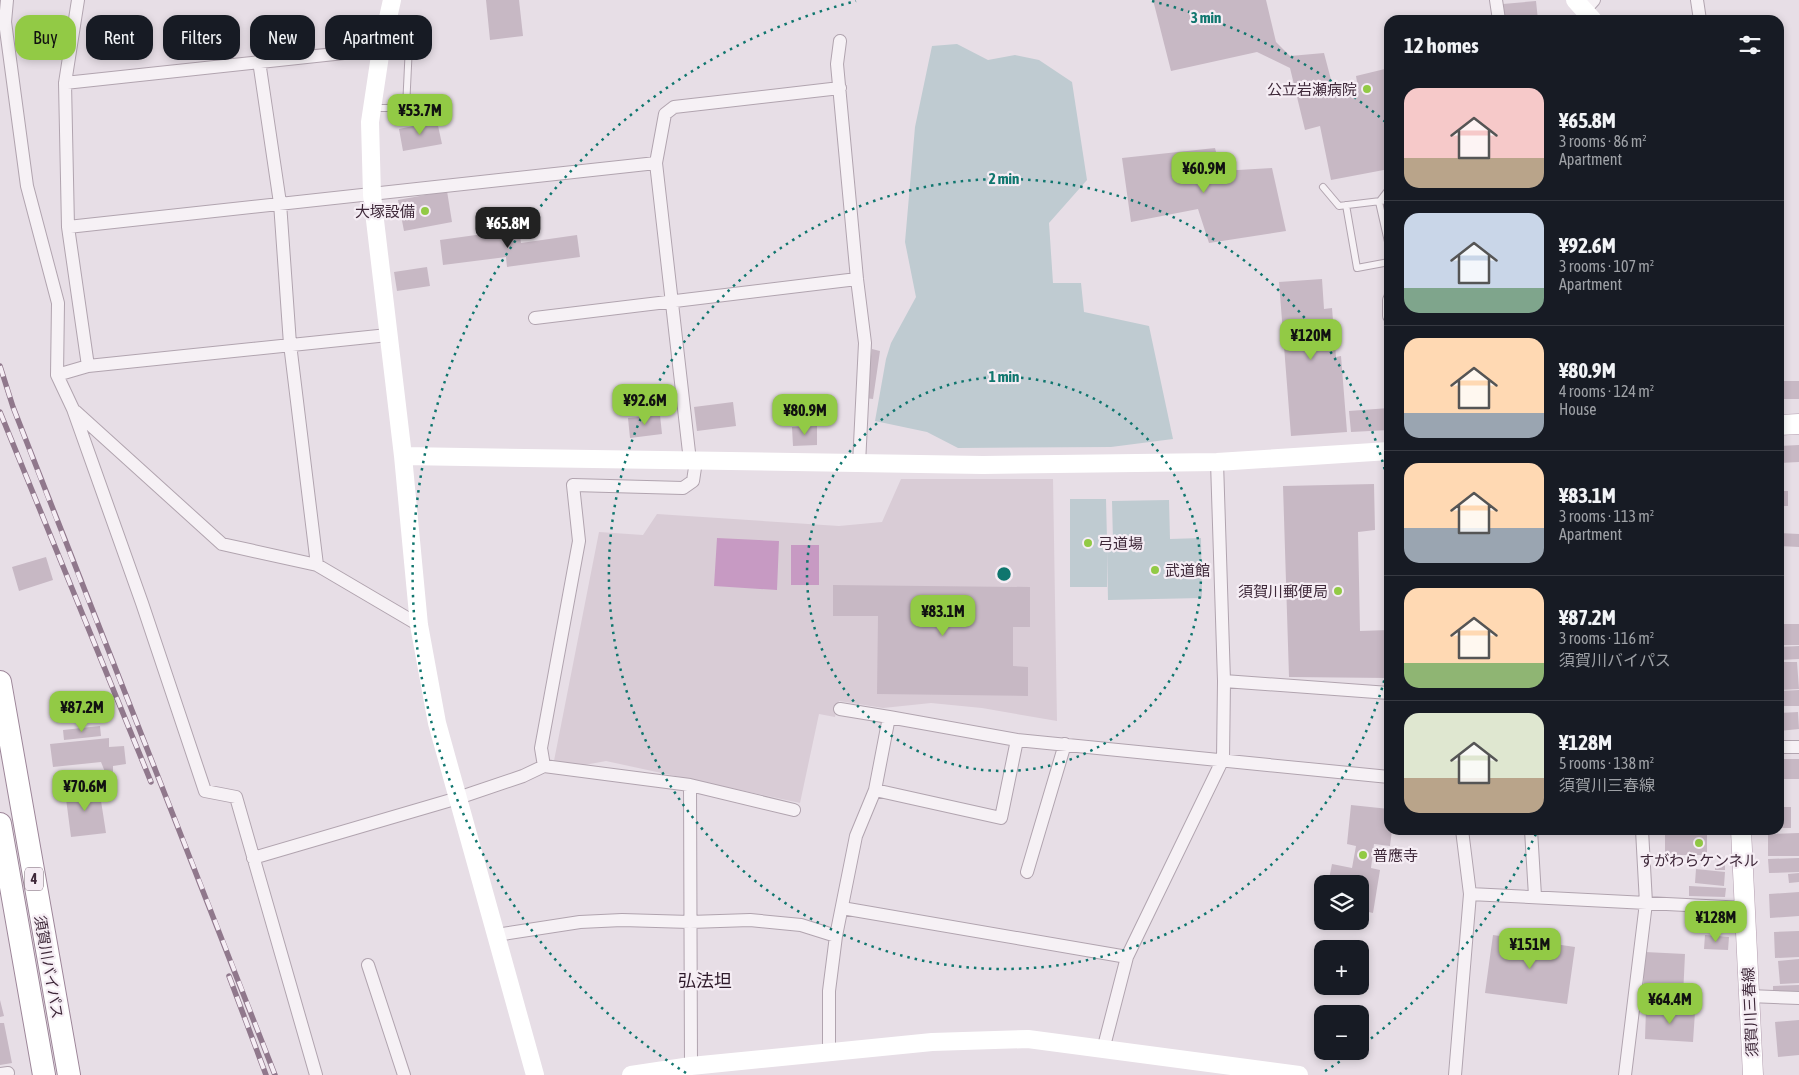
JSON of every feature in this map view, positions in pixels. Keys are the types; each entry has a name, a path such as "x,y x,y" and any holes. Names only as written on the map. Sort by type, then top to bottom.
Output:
{"highway":[{"name":"須賀川バイパス","path":"0,682 69,1075"},
{"name":"須賀川バイパス","path":"0,824 4,877 44,1075"}],"main road":[{"path":"1784,425 1799,424"},
{"name":"須賀川三春線","path":"1740,835 1754,1075"}],"street":[{"path":"7,0 5,22 26,186 58,303 56,375 73,409 142,603 205,791 236,798 316,1075"},
{"path":"78,0 65,83 68,227 88,366"},
{"path":"389,15 392,0"},
{"path":"1496,0 1498,15"},
{"path":"1697,0 1699,15"},
{"path":"840,42 837,64 857,279 865,343 859,464"},
{"path":"65,83 325,55"},
{"path":"379,60 370,122 372,194 403,456 419,625 437,723 535,1075"},
{"path":"259,61 280,203 290,344 317,565"},
{"path":"544,766 540,748 579,540 573,485 683,488 693,481 693,461 656,163 665,114 674,108 840,88"},
{"path":"68,227 656,163"},
{"path":"535,318 857,279"},
{"path":"56,375 88,366 388,335"},
{"path":"73,409 222,544 317,565 419,625"},
{"path":"403,456 859,464 1217,462 1384,451"},
{"path":"1103,1050 1126,958 1223,759 1224,681 1217,462"},
{"path":"1224,681 1384,693"},
{"path":"840,710 1017,740 1223,759 1384,777"},
{"path":"829,1051 829,991 836,936 856,836 875,790 889,717"},
{"path":"875,790 1001,818 1017,740"},
{"path":"1027,872 1065,744"},
{"path":"1784,747 1799,748"},
{"path":"253,858 458,798 523,776 544,766 690,785 794,810"},
{"path":"690,785 691,1066"},
{"path":"1455,1075 1470,894 1463,835"},
{"path":"1531,835 1535,896"},
{"path":"1626,1075 1646,903 1642,835"},
{"path":"4,877 33,873"},
{"path":"1470,894 1745,908"},
{"path":"842,908 1126,958"},
{"path":"496,935 580,922 622,920 690,922 750,920 801,925 836,936"},
{"path":"368,965 404,1075"},
{"path":"1749,996 1799,998"},
{"path":"631,1075 691,1066 829,1051 932,1042 1028,1039 1299,1075"}],"lane":[{"path":"372,108 406,108 408,60"},
{"path":"1323,187 1340,206 1384,201"},
{"path":"1379,202 1384,196"},
{"path":"1379,202 1384,224"},
{"path":"1346,205 1357,268 1384,263"}],"shaded area":[{"path":"957,44 988,60 1015,55 1039,60 1072,82 1087,180 1049,223 1053,283 1081,283 1084,312 1149,326 1173,439 1111,447 958,448 927,432 875,421 886,359 891,343 916,297 905,242 915,127 932,46"},
{"path":"901,479 1053,479 1057,721 982,708 931,703 883,708 839,701 835,717 819,714 800,803 606,761 552,771 599,532 643,535 657,514 839,526 882,522"},
{"path":"1070,499 1106,499 1107,540 1113,541 1112,501 1169,500 1170,539 1201,538 1202,598 1108,600 1107,549 1107,587 1070,587"},
{"path":"717,538 779,541 777,590 714,586"},
{"path":"791,545 819,545 819,585 791,585"}],"building":[{"path":"486,0 519,0 523,36 490,40"},
{"name":"公立岩瀬病院","path":"1153,0 1266,0 1276,42 1290,56 1324,53 1334,91 1358,88 1356,76 1384,69 1384,170 1331,180 1320,126 1305,130 1290,68 1257,52 1171,71"},
{"path":"1536,1 1537,15 1504,15 1503,4"},
{"path":"437,121 442,144 403,151 399,129"},
{"path":"1215,148 1221,171 1272,168 1286,231 1209,243 1198,209 1131,222 1122,158"},
{"name":"大塚設備","path":"447,191 452,222 404,231 398,200"},
{"path":"519,229 521,243 577,235 580,257 507,267 506,257 443,265 440,240"},
{"path":"427,267 430,286 397,291 394,272"},
{"path":"1322,279 1324,309 1332,308 1336,357 1341,356 1347,432 1291,436 1279,282"},
{"path":"872,349 880,351 873,399 865,398"},
{"path":"1784,381 1799,381 1799,399 1784,399"},
{"path":"671,388 673,408 643,411 641,390"},
{"path":"733,402 736,426 697,431 694,407"},
{"path":"1384,408 1384,430 1351,432 1349,411"},
{"path":"660,415 662,434 630,438 628,418"},
{"path":"817,426 817,445 793,446 792,427"},
{"path":"1799,445 1799,462 1784,463 1784,446"},
{"path":"1374,484 1375,530 1358,532 1360,631 1384,630 1384,678 1289,677 1283,486"},
{"path":"1784,491 1788,491 1788,506 1784,506"},
{"path":"1784,533 1799,534 1799,547 1784,546"},
{"path":"46,557 53,580 19,591 12,567"},
{"path":"833,585 1030,587 1030,627 1013,627 1013,666 1028,667 1028,696 877,694 878,616 833,616"},
{"path":"1784,624 1799,624 1799,645 1784,645"},
{"path":"1799,646 1799,659 1784,660 1784,647"},
{"path":"1784,662 1797,662 1799,689 1784,690"},
{"path":"1799,690 1799,706 1784,706 1784,691"},
{"path":"107,692 109,704 77,710 75,698"},
{"path":"1798,712 1799,729 1784,730 1784,713"},
{"path":"100,726 101,736 64,740 63,730"},
{"path":"109,738 109,747 124,746 126,764 113,766 113,772 105,772 101,762 53,767 50,744"},
{"path":"1784,759 1799,759 1799,779 1784,779"},
{"path":"99,788 106,833 71,837 65,791"},
{"name":"普應寺","path":"1351,805 1384,808 1384,835 1391,835 1390,846 1374,844 1371,868 1380,870 1373,913 1369,912 1369,875 1330,875 1332,864 1352,868 1356,846 1347,844"},
{"path":"1784,807 1791,807 1791,828 1784,828"},
{"path":"1784,833 1799,833 1799,856 1768,856 1768,835 1784,835"},
{"path":"1665,835 1707,835 1707,855 1665,855"},
{"path":"1799,858 1799,872 1769,873 1768,859"},
{"path":"1715,864 1725,864 1725,870 1715,870"},
{"path":"1696,869 1725,872 1724,886 1695,883"},
{"path":"1799,873 1799,882 1789,883 1788,874"},
{"path":"1689,886 1726,888 1725,897 1689,896"},
{"path":"1799,892 1799,916 1770,918 1769,894"},
{"path":"1799,931 1799,957 1775,958 1774,932"},
{"path":"1493,935 1575,947 1567,1004 1485,993"},
{"path":"1705,935 1729,937 1728,950 1704,949"},
{"path":"1645,952 1685,954 1683,996 1643,994"},
{"path":"1799,959 1799,983 1780,984 1778,961"},
{"path":"1799,985 1799,996 1773,997 1773,986"},
{"path":"0,1000 4,1016 0,1017"},
{"path":"1646,1009 1695,1012 1693,1042 1645,1039"},
{"path":"1799,1020 1799,1055 1778,1057 1775,1022"},
{"path":"0,1023 4,1023 12,1063 0,1065"}],"railway":[{"path":"0,366 13,407 275,1075"},
{"path":"0,412 151,782"},
{"path":"229,976 266,1075"}],"place":[{"name":"公立岩瀬病院","path":"1367,89"},
{"name":"大塚設備","path":"425,211"},
{"name":"弓道場","path":"1088,543"},
{"name":"武道館","path":"1155,570"},
{"name":"須賀川郵便局","path":"1338,591"},
{"name":"すがわらケンネル","path":"1699,843"},
{"name":"普應寺","path":"1363,855"}],"district":[{"name":"弘法坦","path":"705,980"}]}
